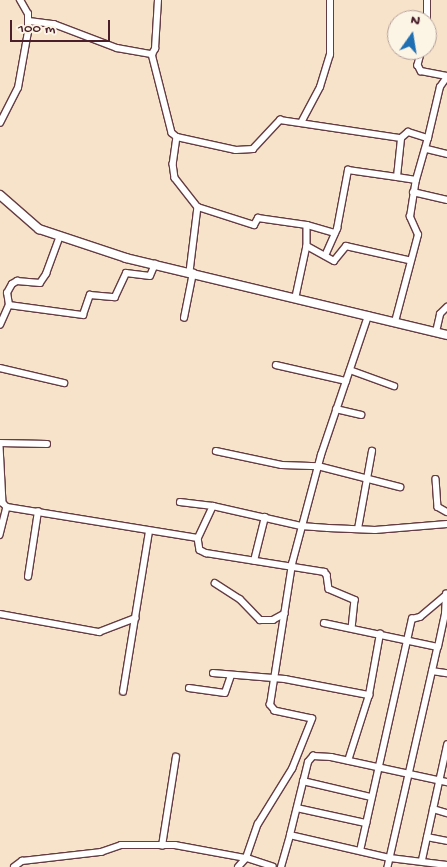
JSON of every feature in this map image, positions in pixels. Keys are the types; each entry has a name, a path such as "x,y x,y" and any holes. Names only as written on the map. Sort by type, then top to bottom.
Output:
{"street":[{"path":"152,54 156,49 158,0"},
{"path":"302,122 320,87 328,62 330,0"},
{"path":"0,123 18,88 29,21 22,1"},
{"path":"29,21 54,24 112,47 152,54"},
{"path":"152,54 172,133 177,137 248,151 279,120 401,138"},
{"path":"395,322 408,260 418,235 410,217 413,192 427,150 428,138 447,77 421,71 418,65 419,60"},
{"path":"397,177 401,138 408,132 428,138"},
{"path":"177,137 173,164 175,178 198,207 254,225 258,218 307,225 335,233"},
{"path":"427,150 447,154"},
{"path":"325,256 335,233 348,170 416,180"},
{"path":"413,192 447,200"},
{"path":"0,195 39,230 155,264 447,335"},
{"path":"184,318 192,272 198,207"},
{"path":"296,297 307,246 307,225"},
{"path":"0,325 14,282 37,284 42,280 60,236"},
{"path":"307,246 335,261 347,246 408,260"},
{"path":"0,297 8,302 83,315 90,295 115,297 126,274 150,276 155,264"},
{"path":"436,332 440,314 447,307"},
{"path":"238,867 246,858 258,824 292,769 312,720 310,716 271,708 275,678 292,564 300,526 336,409 368,316"},
{"path":"276,365 346,381"},
{"path":"0,368 64,383"},
{"path":"350,370 394,386"},
{"path":"336,409 361,415"},
{"path":"47,444 0,444 3,502 7,507 198,538"},
{"path":"216,451 282,465 318,466 366,480 400,487"},
{"path":"358,529 372,451"},
{"path":"436,479 438,507 447,512"},
{"path":"180,502 213,506 300,526 358,529 447,524"},
{"path":"213,506 198,538 200,550 206,553 254,561 292,564 324,572 327,575 329,589 355,600 352,627"},
{"path":"0,535 7,507"},
{"path":"28,577 38,512"},
{"path":"254,561 265,517"},
{"path":"122,692 149,531"},
{"path":"215,583 240,599 260,620 273,620 284,614"},
{"path":"388,867 438,647 446,594"},
{"path":"360,851 412,619 420,617 446,594"},
{"path":"0,614 100,632 135,618"},
{"path":"324,622 438,647"},
{"path":"348,761 369,695 380,634"},
{"path":"440,637 447,639"},
{"path":"432,671 447,673"},
{"path":"213,673 231,676 275,678 369,695"},
{"path":"189,688 226,693 231,676"},
{"path":"422,860 447,745"},
{"path":"281,867 304,781 313,756 410,773 447,782"},
{"path":"162,846 176,757"},
{"path":"304,781 371,797"},
{"path":"297,808 366,823"},
{"path":"433,809 447,813"},
{"path":"290,835 390,858 422,860 447,866"},
{"path":"426,836 447,841"},
{"path":"14,867 22,861 101,852 121,845 175,845 246,858 274,867"}]}
